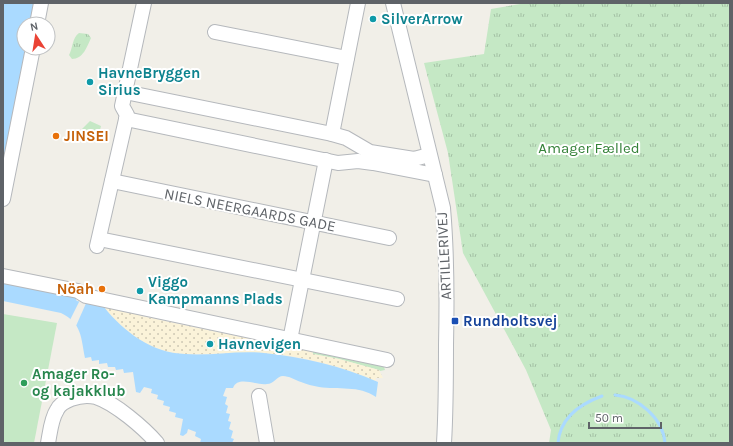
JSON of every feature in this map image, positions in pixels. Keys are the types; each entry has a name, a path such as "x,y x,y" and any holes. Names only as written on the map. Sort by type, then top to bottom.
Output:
{"street":[{"path":"39,16 41,3"},
{"path":"144,3 122,106 127,115 98,242 397,299"},
{"path":"332,134 358,3"},
{"name":"ARTILLERIVEJ","path":"393,3 443,208 446,244 446,392 444,443"},
{"path":"215,32 347,58"},
{"path":"3,199 30,56"},
{"path":"125,92 332,134 346,138 370,152 414,159 429,155"},
{"path":"126,118 338,163 358,161 435,175"},
{"path":"290,340 326,160"},
{"name":"NIELS NEERGAARDS GADE","path":"112,182 389,238"},
{"path":"3,276 78,291 86,296 387,360"},
{"path":"48,443 57,410 62,404 69,400 86,396 95,397 106,402 128,416 157,443"},
{"path":"259,396 267,443"}],"green space":[{"name":"Amager Fælled","path":"526,3 730,3 730,443 549,443 551,430 526,370 463,253 448,153 424,63 484,54 491,9"},
{"path":"79,33 88,34 91,38 82,55 72,59 69,55 74,40"},
{"path":"90,121 101,126 99,134 95,135 91,140 83,139 82,129"},
{"name":"Amager Ro- og kajakklub","path":"3,314 57,323 34,443 3,443"},
{"path":"312,349 383,364 385,370 380,371 339,359 313,354"}],"sand":[{"name":"Havnevigen","path":"104,307 274,344 286,346 287,344 312,349 313,354 339,359 379,370 383,378 376,378 375,381 320,362 276,354 185,354 161,350 140,340 130,333 120,325"}],"water":[{"path":"3,3 35,3 33,16 16,16 16,56 24,56 3,162"},
{"name":"Havnevigen","path":"3,280 77,295 77,301 104,307 120,325 130,333 140,340 161,350 185,354 254,352 307,360 350,371 378,382 376,397 356,389 314,386 285,376 279,377 269,384 239,382 235,384 233,388 226,388 223,396 227,397 225,404 228,406 226,413 230,414 228,421 231,422 229,429 233,431 231,438 234,439 232,443 200,443 201,439 195,436 196,432 188,429 187,433 183,436 180,435 183,419 175,417 176,413 169,411 170,407 163,405 164,401 157,399 158,395 151,393 152,389 144,387 140,393 136,392 133,372 124,373 123,369 116,370 115,367 108,367 107,363 99,364 99,360 92,361 91,357 85,358 77,326 68,317 61,313 3,301"}],"pier":[{"path":"80,300 87,301 76,326 70,320"}],"waterway":[{"path":"615,395 632,400 648,410 660,425 665,443"},
{"path":"558,443 563,426 572,413 586,403 602,396"}],"place":[{"name":"SilverArrow","path":"373,19"},
{"name":"HavneBryggen Sirius","path":"90,82"},
{"name":"JINSEI","path":"56,136"},
{"name":"Nöah","path":"102,289"},
{"name":"Viggo Kampmanns Plads","path":"140,291"},
{"name":"Rundholtsvej","path":"455,321"},
{"name":"Havnevigen","path":"210,344"},
{"name":"Amager Ro- og kajakklub","path":"24,383"}]}
